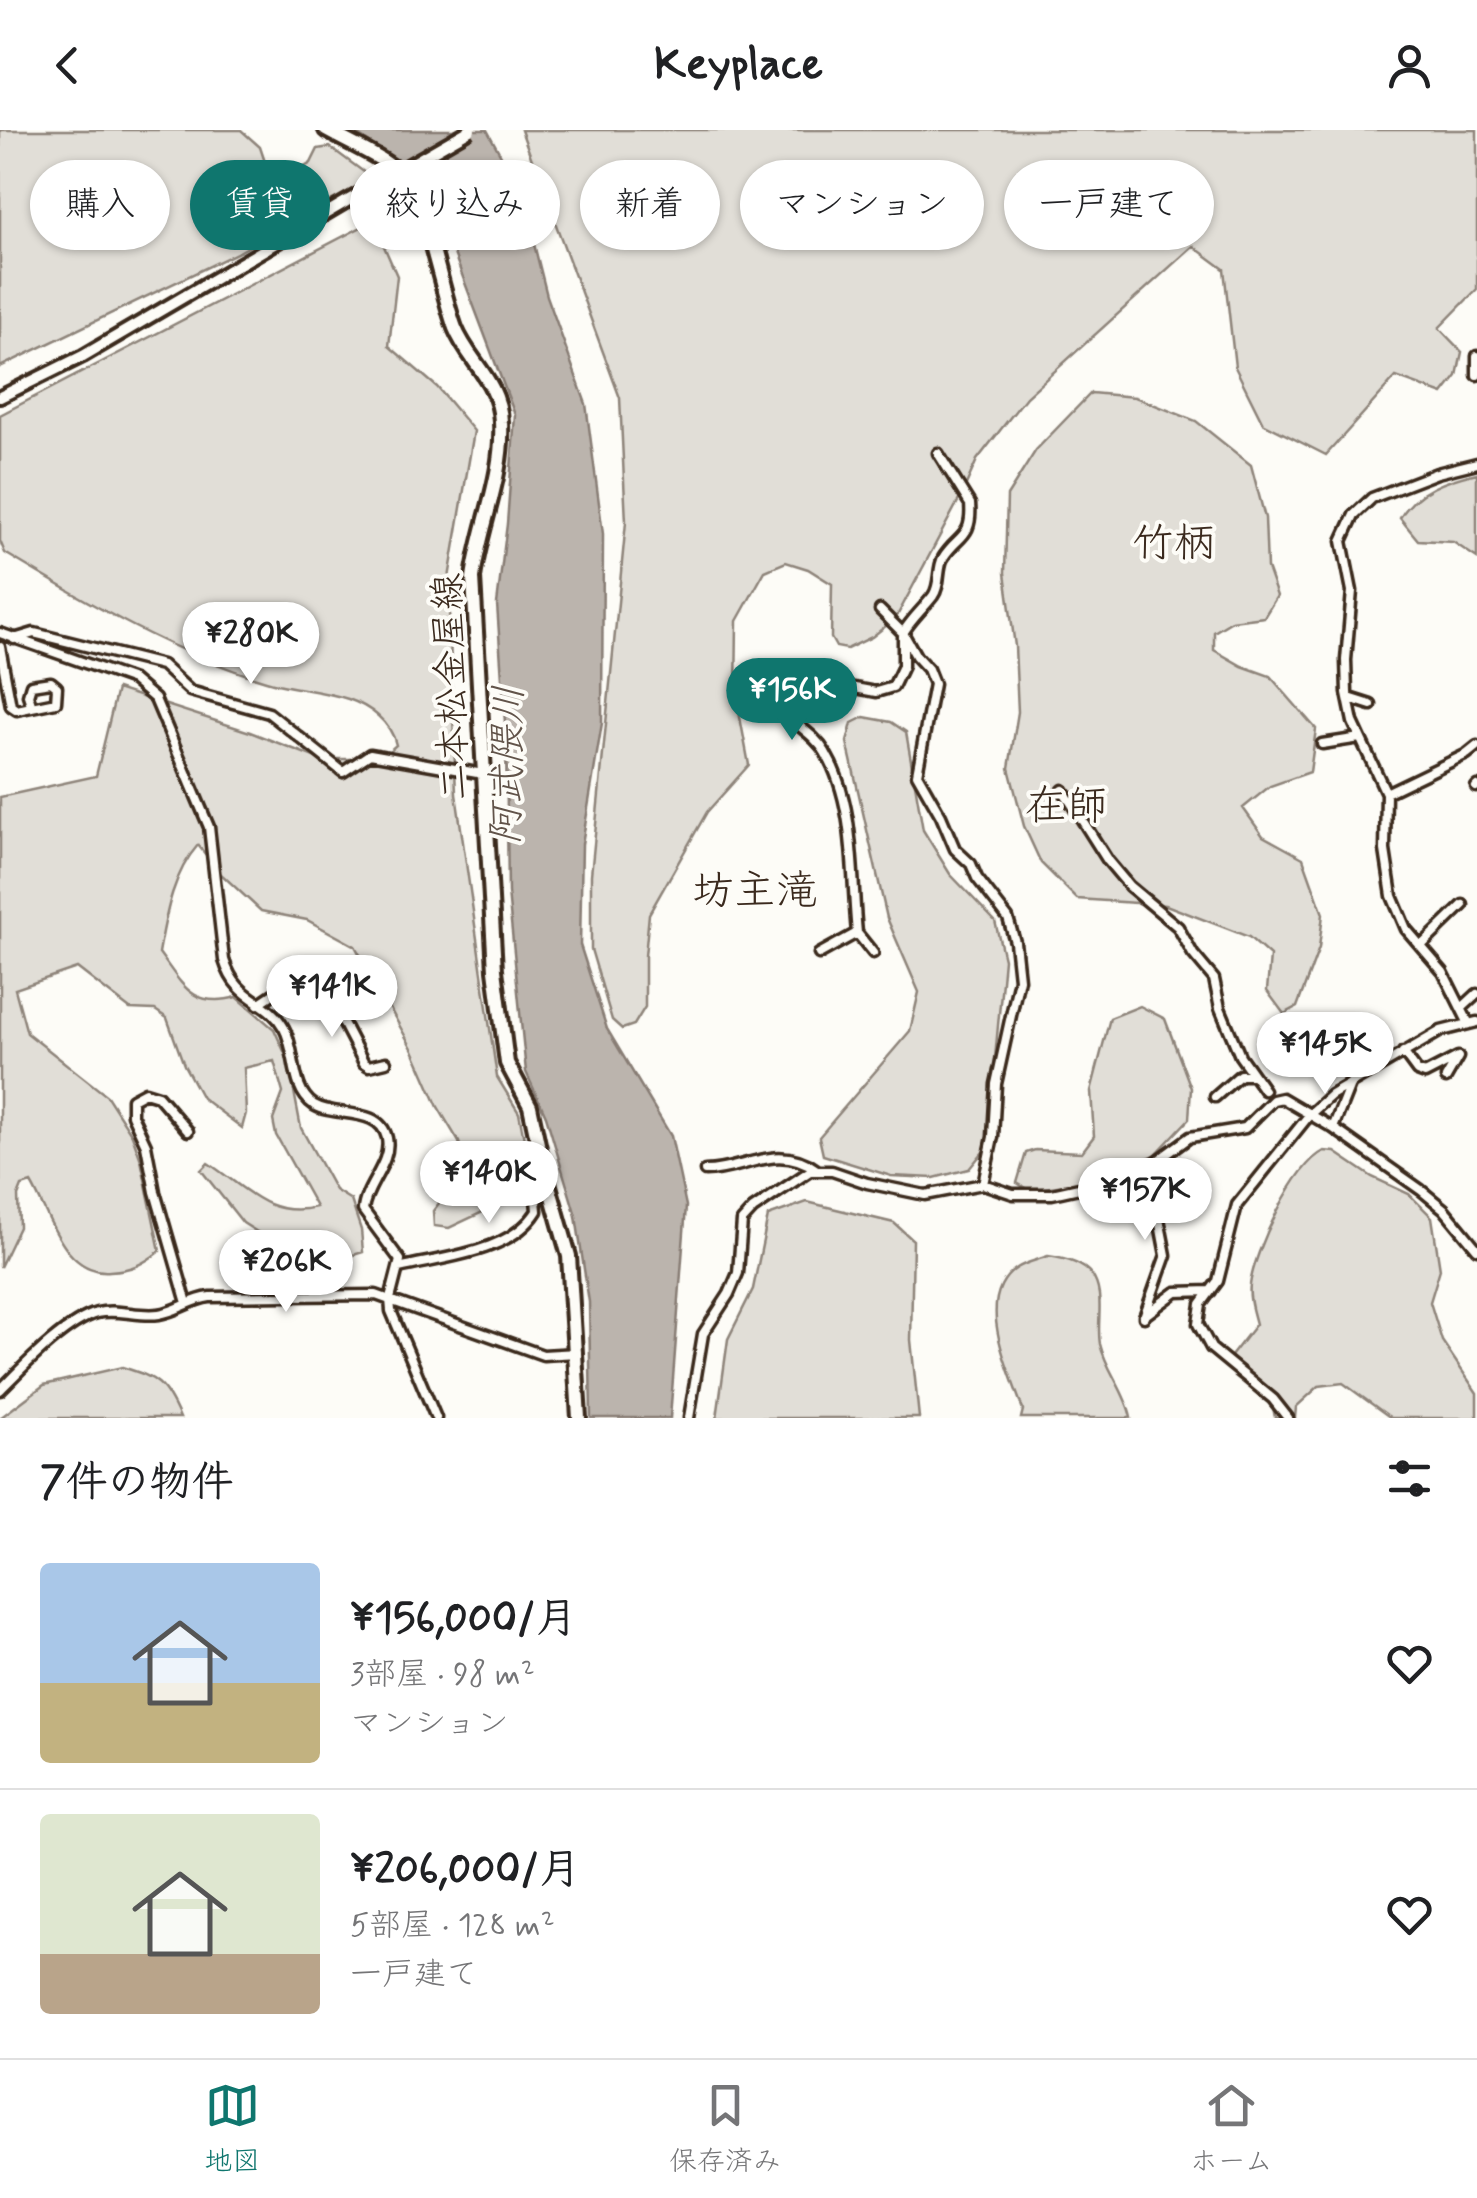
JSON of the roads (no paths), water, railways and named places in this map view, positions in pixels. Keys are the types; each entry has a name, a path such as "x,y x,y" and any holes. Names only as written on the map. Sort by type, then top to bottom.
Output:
{"main road":[{"name":"二本松金屋線","path":"326,130 406,179 454,325 464,348 485,373 496,397 501,422 500,462 472,578 495,970 508,1064 530,1106 569,1256 578,1418"}],"street":[{"path":"0,397 83,356 470,130"},
{"path":"1477,356 1477,375"},
{"path":"873,953 857,934 840,780 820,743 777,702 807,679 884,692 893,687 903,666 903,633 935,592 941,563 963,538 970,514 970,504 938,453"},
{"path":"1288,1418 1273,1400 1218,1356 1201,1333 1199,1312 1218,1282 1241,1197 1310,1114 1352,1080 1441,1031 1472,1022 1444,972 1406,929 1385,850 1386,794 1360,738 1349,698 1346,660 1352,591 1342,542 1354,516 1372,498 1436,473 1477,463"},
{"path":"880,610 903,633 934,684 918,781 942,816 955,848 971,864 1008,918 1015,942 1018,979 996,1084 993,1137 983,1184"},
{"path":"0,633 133,680 155,699 210,827 228,972 238,988 284,1027 300,1087 308,1100 322,1108 366,1117 386,1133 384,1159 366,1194 363,1210 400,1260 390,1299 395,1326 436,1418"},
{"path":"14,639 34,633 162,665 190,690 268,713 343,772 370,754 483,774"},
{"path":"0,646 12,706 17,710 32,706"},
{"path":"1349,698 1370,705"},
{"path":"1322,744 1360,738"},
{"path":"1386,794 1477,746"},
{"path":"1063,790 1108,862 1178,927 1214,978 1220,1008 1240,1056 1264,1090"},
{"path":"1422,945 1463,905"},
{"path":"819,954 857,934"},
{"path":"258,1004 288,984 305,987 343,1019 364,1063 368,1066 386,1062"},
{"path":"1462,1007 1477,994"},
{"path":"1402,1052 1417,1071 1426,1074 1458,1057 1446,1078"},
{"path":"1215,1097 1240,1075 1253,1075"},
{"path":"1333,1128 1352,1080"},
{"path":"187,1303 146,1145 132,1115 132,1099 145,1092 158,1096 188,1131"},
{"path":"705,1171 769,1157 805,1162 817,1170 925,1195 983,1184 1013,1194 1052,1194 1124,1178 1149,1167 1190,1137 1245,1128 1279,1098 1287,1099 1333,1128 1433,1199 1477,1248"},
{"path":"400,1268 500,1243 518,1230 536,1211 534,1176 542,1158"},
{"path":"1149,1167 1166,1255 1144,1317 1176,1292 1211,1291"},
{"path":"689,1418 703,1334 730,1294 738,1273 742,1221 778,1192 817,1170"},
{"path":"0,1390 64,1331 84,1319 105,1312 164,1313 210,1297 363,1294 390,1299 543,1355 577,1354"}],"district":[{"name":"竹柄","path":"1174,541"},
{"name":"在師","path":"1067,804"},
{"name":"坊主滝","path":"755,889"}],"water label":[{"name":"阿武隈川","path":"506,765"}]}
